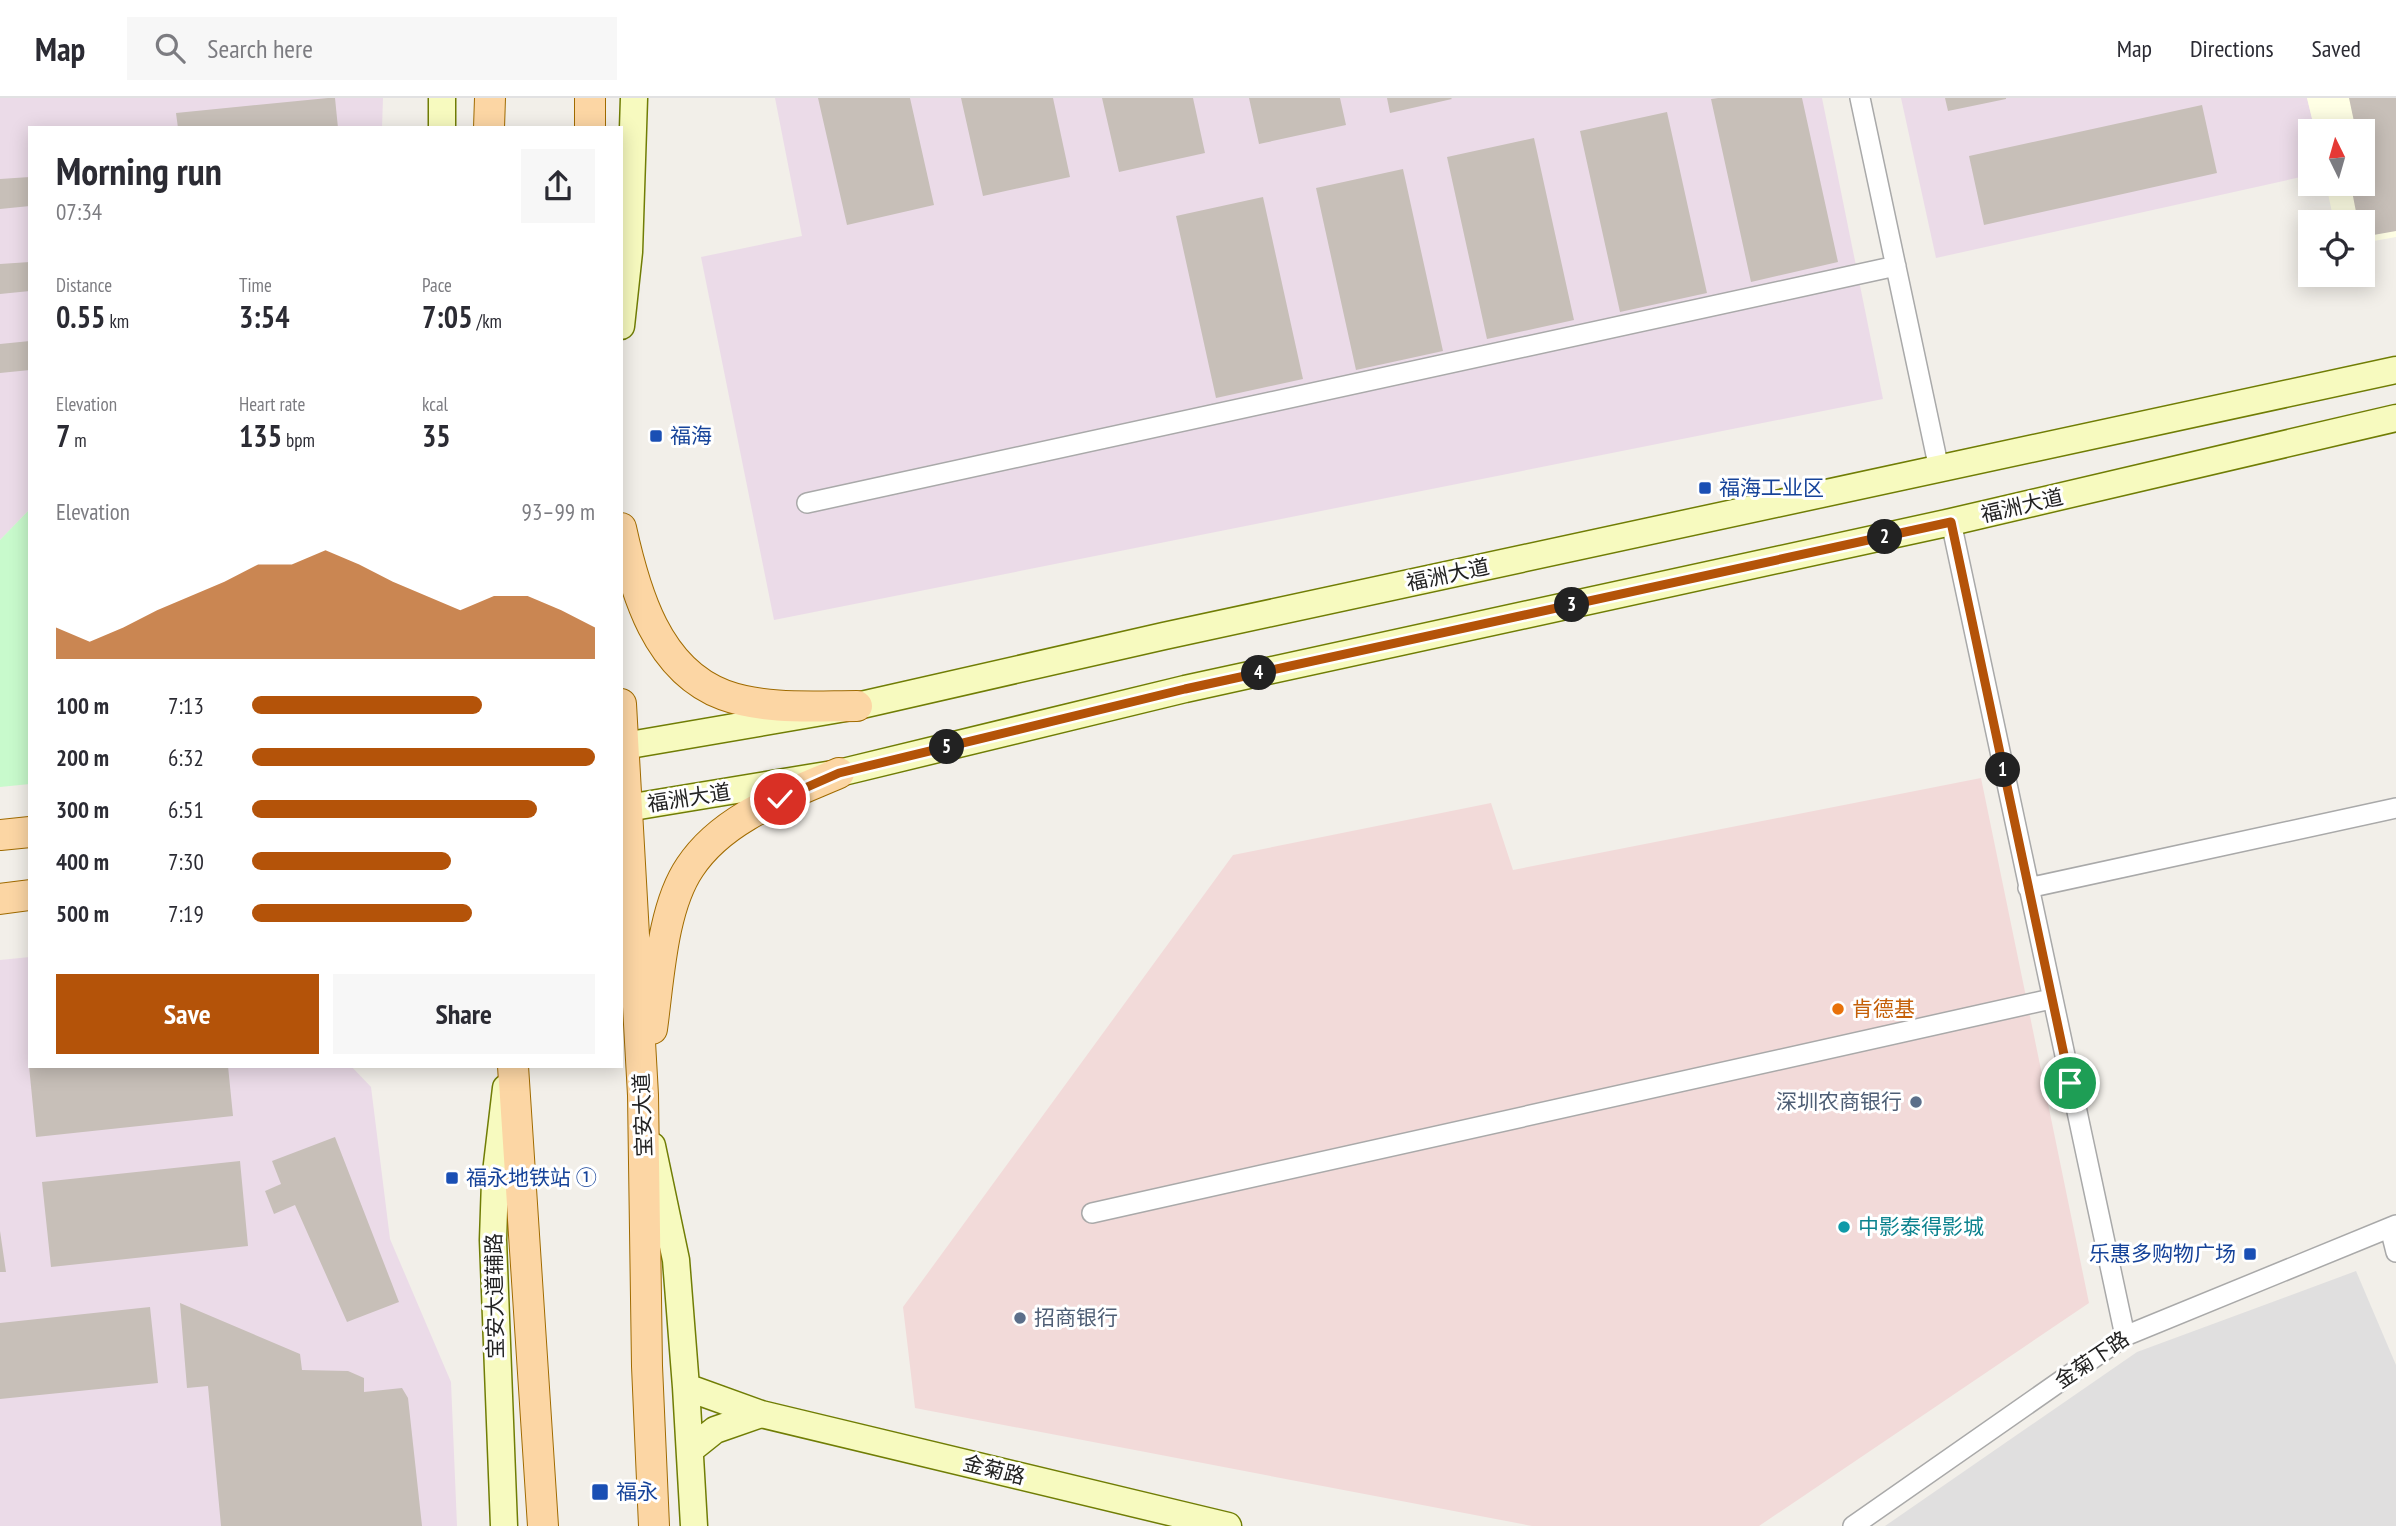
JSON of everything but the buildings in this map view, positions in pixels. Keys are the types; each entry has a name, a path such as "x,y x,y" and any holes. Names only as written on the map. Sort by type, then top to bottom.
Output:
{"main road":[{"path":"442,98 442,126"},
{"path":"489,98 489,126"},
{"path":"590,98 590,126"},
{"path":"623,308 629,252 634,98"},
{"name":"福洲大道","path":"623,746 857,706 1164,636 2396,370"},
{"name":"福洲大道","path":"624,809 839,773 1185,689 1951,522 2396,418"},
{"path":"623,534 652,626 666,650 699,683 725,695 762,703 857,706"},
{"path":"694,1526 676,1260 643,1095 662,954 678,889 690,867 712,841 741,819 839,773"},
{"name":"宝安大道","path":"623,778 643,1095 647,1366 654,1526"},
{"path":"0,835 28,832"},
{"path":"0,899 28,895"},
{"path":"510,1068 543,1526"},
{"name":"宝安大道辅路","path":"504,1526 493,1240 495,1181 510,1068"},
{"name":"金菊路","path":"686,1387 761,1414 1228,1526"},
{"path":"690,1450 715,1430 761,1414"}],"street":[{"path":"1860,98 1939,469"},
{"path":"807,503 1896,266"},
{"path":"1951,522 2125,1335"},
{"path":"2028,888 2396,808"},
{"path":"1092,1213 2051,999"},
{"path":"2393,1227 2396,1252"},
{"name":"金菊下路","path":"1853,1526 2125,1335 2393,1227"}],"shaded area":[{"path":"0,98 383,98 382,126 28,126 28,511 0,540"},
{"name":"福海工业区","path":"775,98 1822,98 1883,399 774,620 701,257 802,236"},
{"path":"1901,98 2307,98 2312,119 2298,119 2298,178 1936,258"},
{"path":"2307,98 2396,98 2396,237 2375,241 2375,210 2331,210 2329,196 2375,196 2375,119 2312,119"},
{"path":"1981,778 2089,1303 1759,1526 1532,1526 915,1408 903,1307 1233,855 1491,803 1513,870"},
{"path":"28,957 28,1068 353,1068 371,1087 390,1239 451,1382 457,1526 0,1526 0,960"},
{"path":"2356,1271 2396,1365 2396,1526 1885,1526 2137,1352"}],"green space":[{"path":"28,511 28,784 0,787 0,540"}],"place":[{"name":"福海","path":"656,436"},
{"name":"福海工业区","path":"1705,488"},
{"name":"肯德基","path":"1838,1009"},
{"name":"深圳农商银行","path":"1916,1102"},
{"name":"福永地铁站 ①","path":"452,1178"},
{"name":"中影泰得影城","path":"1844,1227"},
{"name":"乐惠多购物广场","path":"2250,1254"},
{"name":"招商银行","path":"1020,1318"},
{"name":"福永","path":"600,1492"}],"route":[{"path":"780,799 839,773 1185,689 1951,522 2070,1083"}]}
